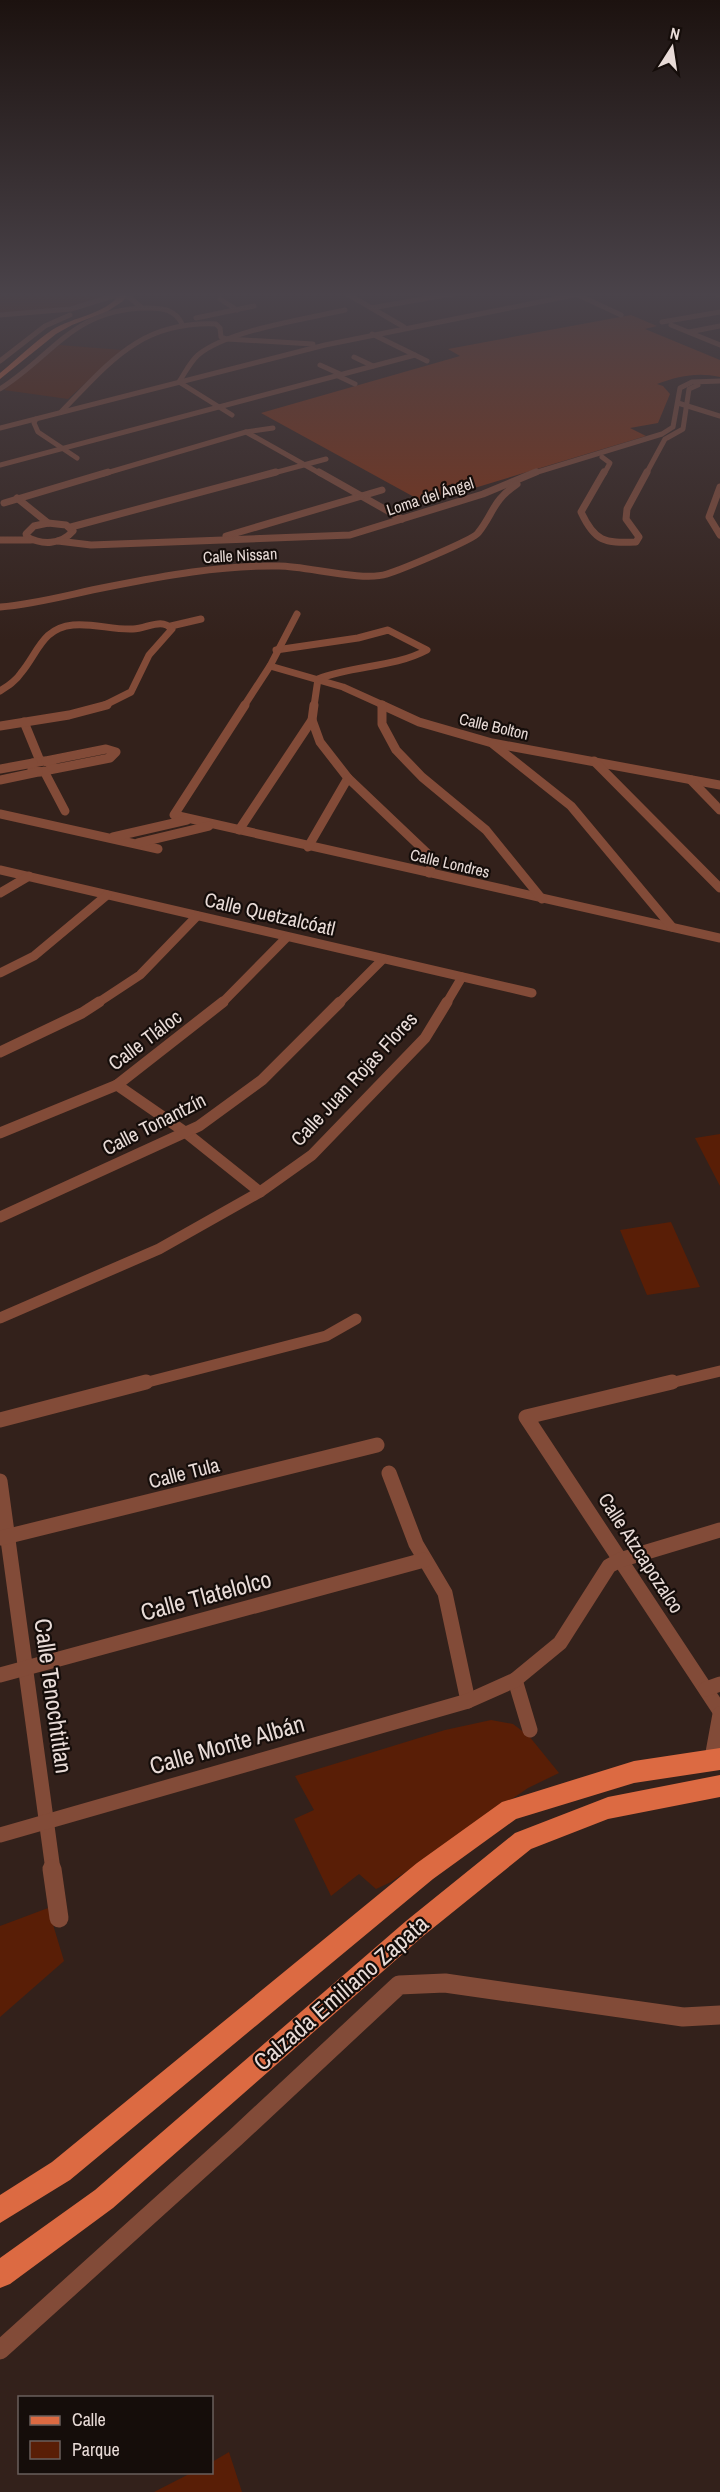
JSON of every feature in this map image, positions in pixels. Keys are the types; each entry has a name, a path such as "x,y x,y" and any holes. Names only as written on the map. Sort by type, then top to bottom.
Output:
{"main road":[{"name":"Calzada Emiliano Zapata","path":"0,2210 61,2171 425,1871 510,1810 634,1772 716,1759"},
{"name":"Calzada Emiliano Zapata","path":"0,2274 104,2199 414,1929 524,1841 608,1808 720,1786"}],"street":[{"path":"60,413 65,408"},
{"path":"0,429 78,408"},
{"path":"0,465 209,408"},
{"path":"222,408 232,415"},
{"path":"602,458 610,464 581,512 589,530 604,542 636,542 639,539 626,514 654,451 663,436 673,427 676,408"},
{"path":"492,508 508,489 545,470 679,432 682,429 685,408"},
{"path":"702,408 720,414"},
{"path":"36,419 34,423 38,432 77,458"},
{"path":"11,502 147,467 273,428"},
{"path":"251,433 399,517"},
{"path":"492,508 525,485 663,436"},
{"path":"28,537 30,528 40,524 61,523 72,529 326,459"},
{"path":"545,470 553,474"},
{"name":"Loma del Ángel","path":"28,537 43,543 58,541 91,545 217,541 236,536 268,534 341,536 483,494 545,470"},
{"path":"720,487 708,517 720,535"},
{"path":"227,538 382,490"},
{"path":"268,534 361,496"},
{"path":"11,502 48,523"},
{"path":"11,502 40,524"},
{"path":"720,502 716,517 720,525"},
{"name":"Calle Nissan","path":"0,608 34,604 106,587 229,567 281,566 362,575 384,575 477,535 492,508"},
{"path":"58,541 67,538 72,529"},
{"name":"Loma del Ángel","path":"67,538 93,540 227,538 268,534"},
{"path":"0,535 28,537"},
{"path":"0,540 28,537"},
{"path":"270,666 276,650 297,614"},
{"path":"0,691 24,670 41,641 58,630 84,624 133,629 159,623 171,626 201,619"},
{"path":"0,726 106,706 125,697 131,692 148,655 171,632 171,626"},
{"path":"239,830 312,720 318,679 339,671 389,664 427,650 388,630 358,638 276,650"},
{"path":"283,640 302,646"},
{"name":"Calle Bolton","path":"270,666 362,694 419,722 492,743 720,785"},
{"name":"Calle Londres","path":"270,666 174,815 188,820 720,938"},
{"path":"382,705 382,723 386,735 398,750 418,773 478,822 542,899"},
{"path":"312,720 320,742 348,778 428,854 432,863 429,873"},
{"path":"24,722 42,766 65,811"},
{"path":"300,741 320,742"},
{"path":"492,743 515,764 571,806 672,927"},
{"path":"0,769 42,766 110,758 116,752 106,749 42,766 0,780"},
{"path":"593,760 720,888"},
{"path":"308,847 348,778"},
{"path":"691,780 720,810"},
{"path":"0,814 158,849"},
{"path":"109,838 188,820"},
{"path":"134,844 212,825"},
{"name":"Calle Quetzalcóatl","path":"0,870 532,993"},
{"path":"0,893 29,876"},
{"path":"0,974 34,956 107,895"},
{"path":"0,1052 82,1013 140,975 197,916"},
{"name":"Calle Tláloc","path":"0,1133 117,1085 219,1006 287,937"},
{"name":"Calle Tonantzín","path":"0,1217 199,1126 262,1080 383,959"},
{"name":"Calle Juan Rojas Flores","path":"0,1318 159,1249 260,1192 312,1155 425,1038 462,977"},
{"path":"117,1085 184,1132 260,1192"},
{"path":"0,1420 326,1336 356,1319"},
{"name":"Calle Atzcapozalco","path":"716,1759 720,1713 713,1687 620,1560 526,1418 720,1371"},
{"name":"Calle Tula","path":"4,1537 377,1445"},
{"path":"389,1473 424,1560 445,1593 468,1701"},
{"name":"Calle Tenochtitlan","path":"0,1481 4,1537 59,1918"},
{"path":"620,1560 720,1530"},
{"name":"Calle Tlatelolco","path":"0,1675 424,1560"},
{"name":"Calle Monte Albán","path":"0,1835 468,1701 515,1680 560,1643 609,1566 620,1560"},
{"path":"515,1680 530,1730"},
{"path":"0,2350 236,2137 399,1985 445,1983 683,2017 720,2015"}],"green space":[{"path":"720,1134 720,1186 695,1138"},
{"path":"671,1222 700,1287 647,1295 620,1230"},
{"path":"491,1720 513,1724 529,1736 559,1773 528,1788 391,1882 376,1889 359,1874 331,1896 294,1819 314,1810 295,1776 445,1730"},
{"path":"48,1908 64,1961 0,2017 0,1926"},
{"path":"229,2452 242,2492 154,2492 189,2474 213,2474 213,2461"}],"shaded area":[{"path":"277,408 664,408 658,423 630,428 646,436 425,503 261,413"}]}
